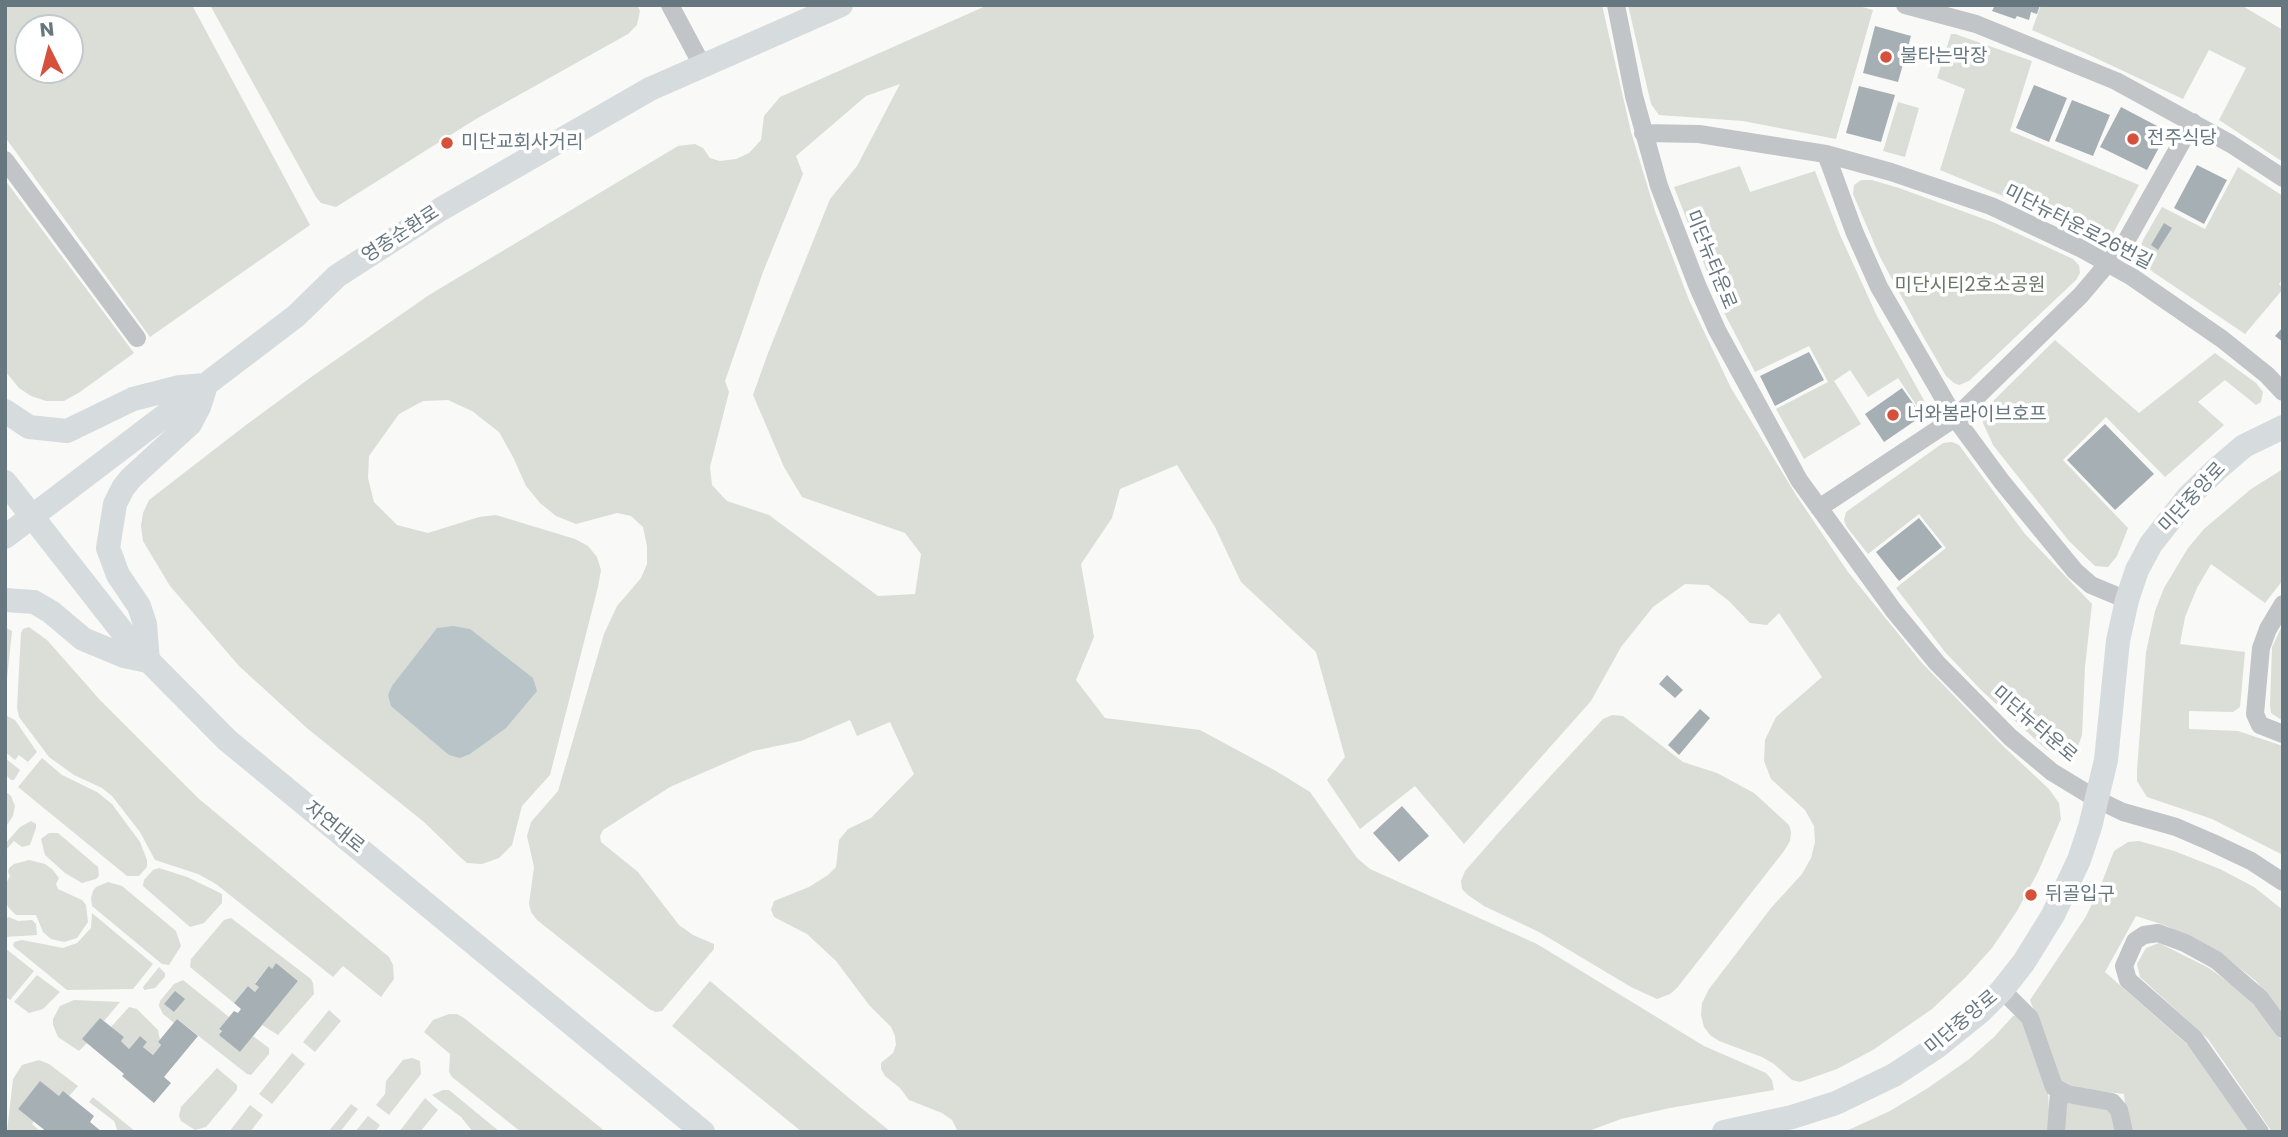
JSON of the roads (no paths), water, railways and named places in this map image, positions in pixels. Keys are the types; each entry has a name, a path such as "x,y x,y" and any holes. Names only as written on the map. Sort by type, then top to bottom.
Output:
{"main road":[{"name":"영종순환로","path":"5,537 296,316 337,276 440,209 625,104 702,65 841,5"},
{"path":"5,411 29,427 67,430 133,399 180,387 206,384 190,424 122,488 111,523 108,548 118,575 139,606 145,624 148,661 113,652 83,639 51,612 34,602 5,600"},
{"name":"미단중앙로","path":"1724,1132 1792,1117 1836,1103 1894,1076 1938,1046 1980,1012 2024,962 2053,915 2079,860 2098,800 2106,760 2118,641 2137,570 2151,544 2188,497 2244,446 2283,427"},
{"name":"자연대로","path":"5,482 132,644 227,740 704,1132"}],"street":[{"path":"670,5 702,65"},
{"name":"미단뉴타운로","path":"1616,5 1624,54 1643,133 1672,222 1717,330 1777,443 1819,508 1886,601 1937,663 2010,737 2052,772 2098,800"},
{"path":"1905,5 1976,24 2116,81 2231,144 2283,178"},
{"path":"1819,508 1955,418 2081,295 2125,243 2193,122"},
{"name":"미단뉴타운로26번길","path":"1643,133 1699,134 1826,154 1891,172 1991,206 2080,248 2132,277 2222,339 2267,375 2283,392"},
{"path":"1826,154 1854,231 1879,288 1955,418 2016,501 2075,571 2091,585 2127,600"},
{"path":"5,160 137,338"},
{"path":"2283,604 2268,629 2261,648 2255,714 2260,725 2283,734"},
{"path":"2098,800 2123,812 2176,827 2213,842 2251,861 2283,882"},
{"path":"2260,1132 2194,1038 2128,979 2124,966 2135,941 2144,934 2158,933 2185,943 2216,960 2260,998 2283,1029"},
{"path":"2001,990 2030,1018 2054,1087 2059,1092 2112,1101 2119,1110 2124,1132"},
{"path":"2056,1132 2059,1092"}],"place":[{"name":"불타는막장","path":"1886,57"},
{"name":"전주식당","path":"2133,139"},
{"name":"미단교회사거리","path":"447,143"},
{"name":"너와봄라이브호프","path":"1893,415"},
{"name":"뒤골입구","path":"2031,895"}],"park label":[{"name":"미단시티2호소공원","path":"1970,286"}]}
